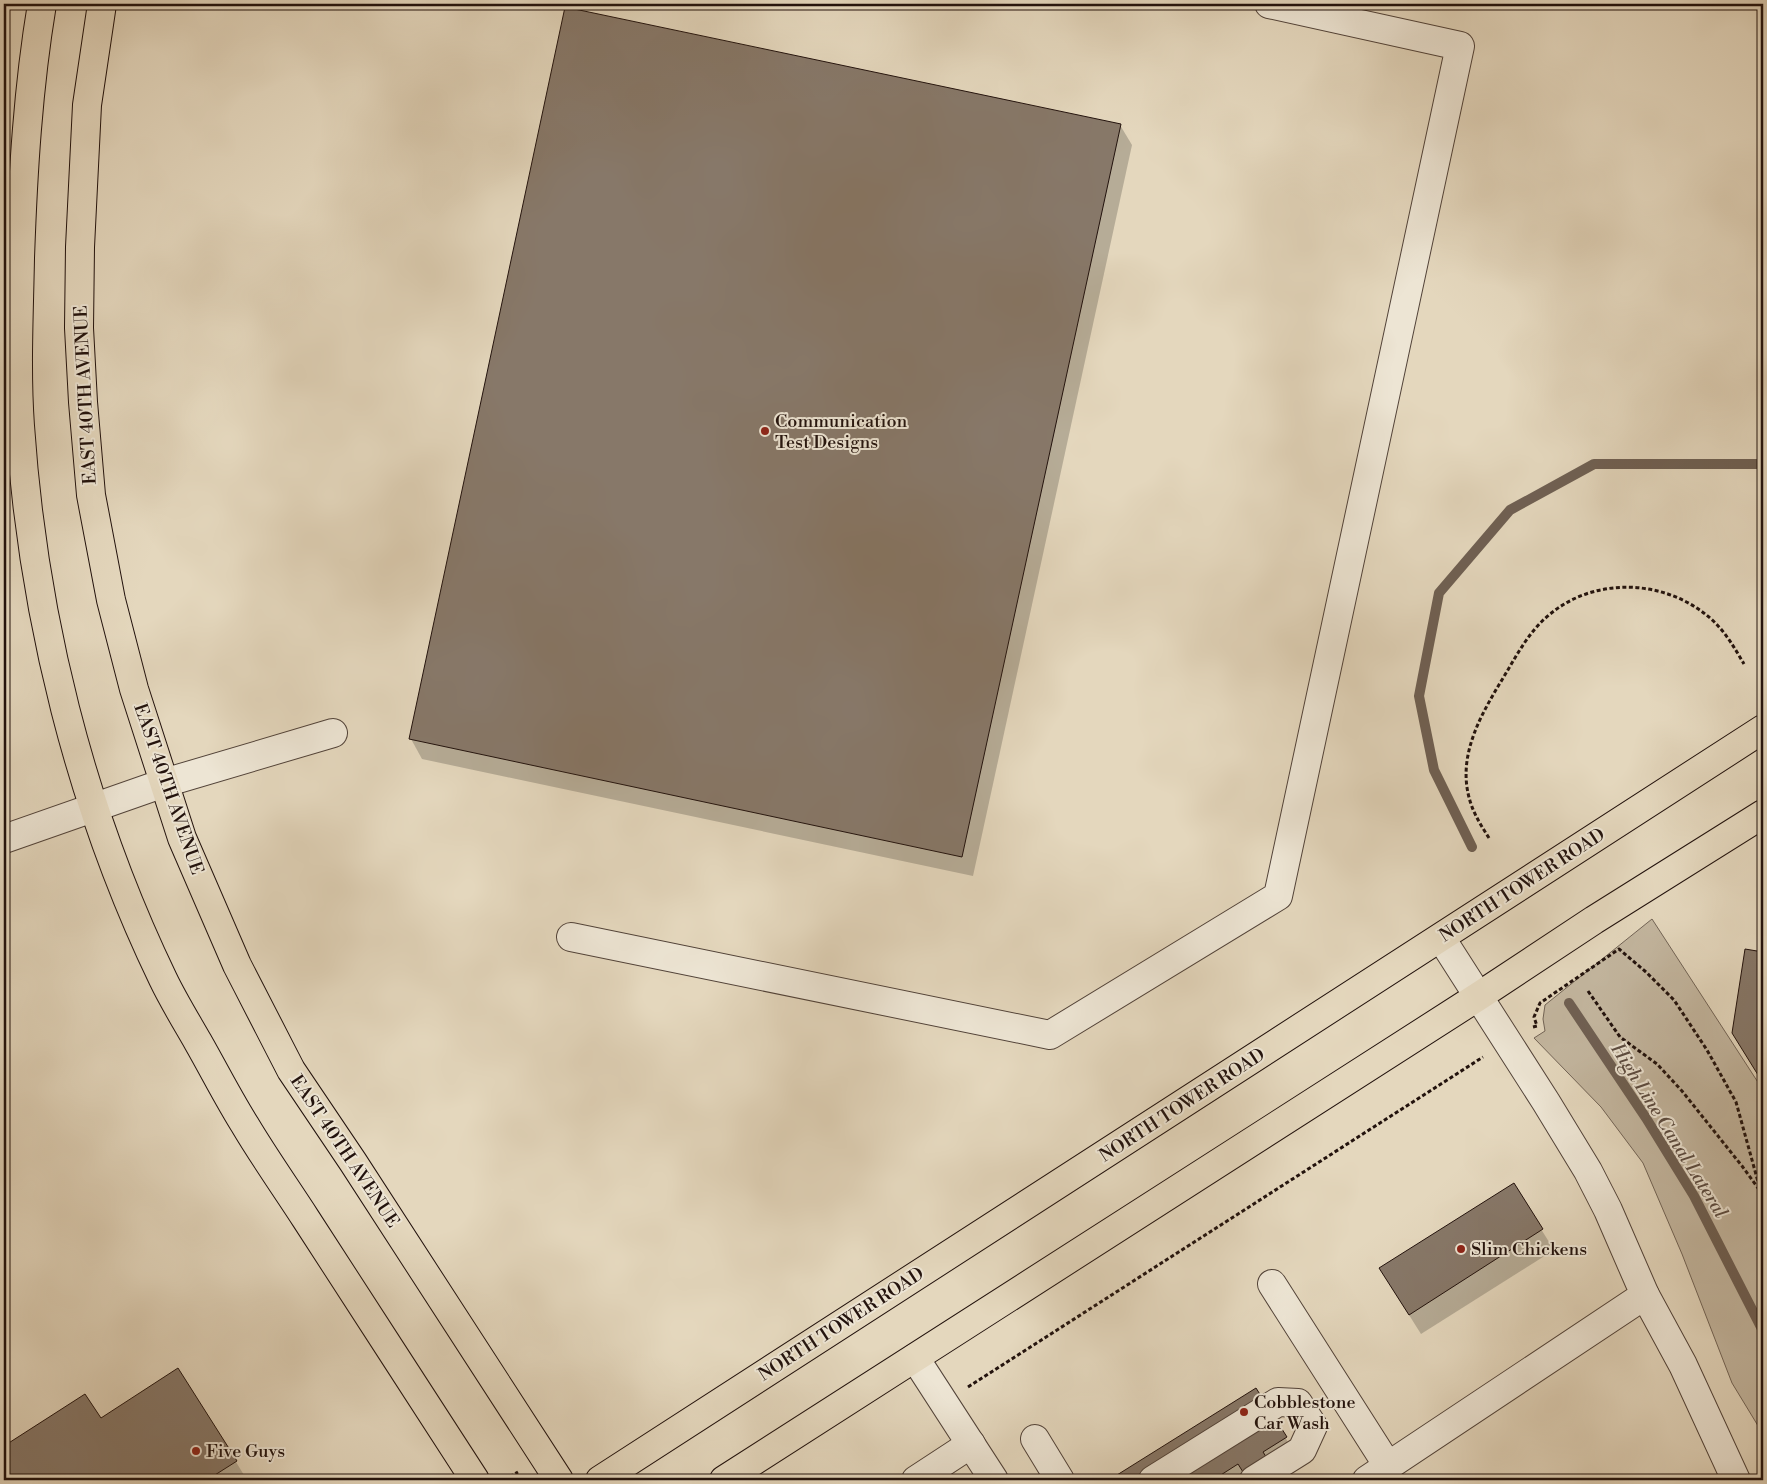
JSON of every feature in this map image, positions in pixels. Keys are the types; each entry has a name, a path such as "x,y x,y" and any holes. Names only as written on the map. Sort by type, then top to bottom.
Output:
{"main road":[{"path":"42,4 27,118 22,182 17,347 20,424 27,498 35,554 54,662 75,746 94,807 132,912 165,983 244,1124 475,1480"},
{"name":"EAST 40TH AVENUE","path":"102,4 87,105 80,228 79,328 91,495 111,600 134,689 182,838 237,965 291,1070 559,1480"},
{"name":"NORTH TOWER ROAD","path":"600,1480 1763,729"},
{"path":"724,1480 1594,920 1763,814"}],"street":[{"path":"572,937 1050,1035 1278,896 1460,46 1269,4"},
{"path":"4,838 164,783 333,733"},
{"path":"1441,938 1588,1171 1608,1210 1645,1295 1683,1365 1736,1480"},
{"path":"1272,1284 1378,1473 1645,1295"},
{"path":"915,1358 994,1480"},
{"path":"1153,1480 1278,1402 1298,1403 1313,1426 1302,1450 1254,1480"},
{"path":"1035,1439 1060,1480"},
{"path":"916,1480 971,1444"}],"path":[{"path":"1489,838 1471,806 1468,795 1466,776 1469,750 1475,728 1515,657 1548,615 1567,603 1587,594 1612,588 1638,587 1658,590 1686,602 1709,618 1728,637 1744,664"},
{"path":"1528,1028 1537,1026 1534,1017 1540,1003 1619,949 1674,1000 1707,1050 1736,1102 1763,1195"},
{"path":"1588,991 1614,1029 1627,1042 1658,1064 1682,1091 1760,1189"},
{"path":"970,1386 1485,1056"}],"shaded area":[{"path":"1652,919 1763,1090 1763,1434 1732,1383 1682,1254 1643,1163 1601,1107 1534,1038 1545,1031 1543,1019 1545,1005"}],"building":[{"name":"Communication Test Designs","path":"565,7 1121,124 962,857 409,739"},
{"path":"1745,949 1763,952 1763,1083 1732,1033"},
{"name":"Slim Chickens","path":"1514,1183 1543,1229 1409,1315 1379,1268"},
{"path":"178,1368 237,1461 207,1480 4,1480 4,1446 85,1394 101,1418"},
{"name":"Cobblestone Car Wash","path":"1256,1388 1287,1437 1263,1452 1281,1480 1248,1480 1238,1464 1213,1480 1109,1480"}],"waterway":[{"path":"1472,847 1434,770 1419,696 1439,593 1510,510 1594,464 1763,464"},
{"name":"High Line Canal Lateral","path":"1569,1003 1646,1118 1694,1196 1763,1331"}],"place":[{"name":"Communication Test Designs","path":"765,431"},
{"name":"Slim Chickens","path":"1461,1249"},
{"name":"Cobblestone Car Wash","path":"1244,1412"},
{"name":"Five Guys","path":"196,1451"}]}
